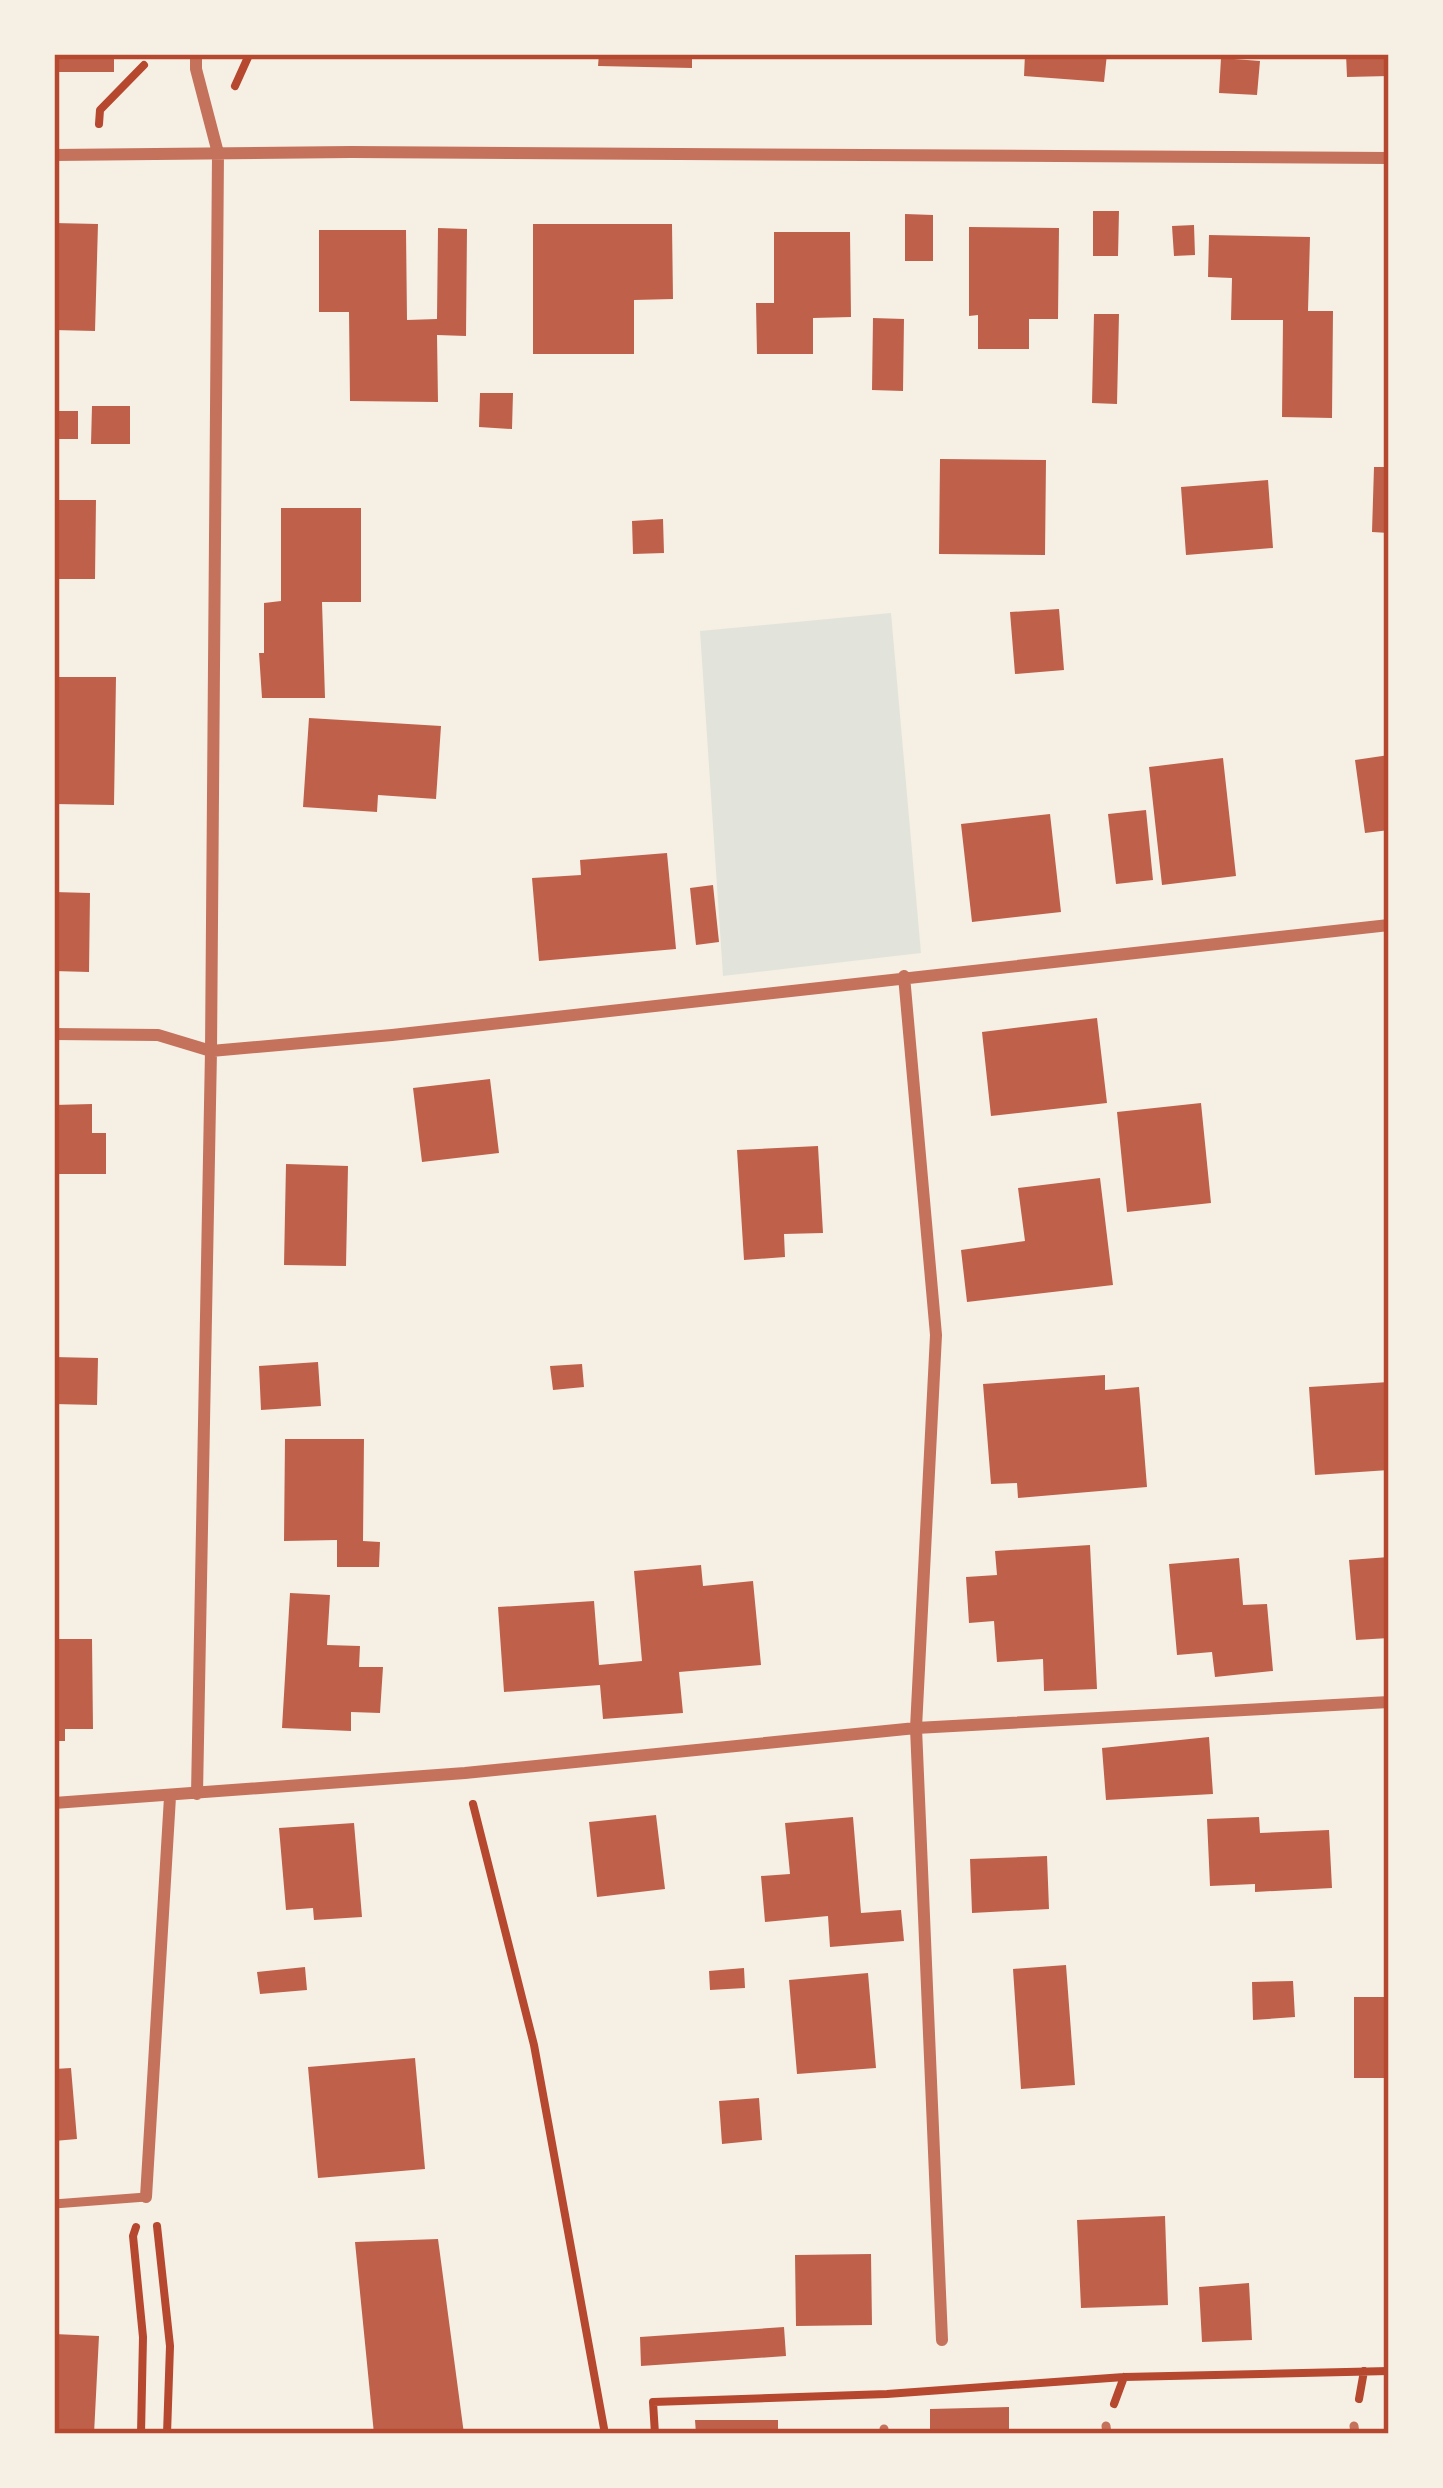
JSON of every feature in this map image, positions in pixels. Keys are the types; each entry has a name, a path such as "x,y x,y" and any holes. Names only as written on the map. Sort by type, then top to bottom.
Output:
{"street":[{"path":"196,54 218,153 212,1051 197,1794"},
{"path":"54,155 1389,158"},
{"path":"54,1034 158,1035 212,1051 1389,926"},
{"path":"904,976 936,1335 916,1728 942,2340"},
{"path":"54,1803 465,1773 916,1728 1389,1702"},
{"path":"146,2197 170,1797"}],"lane":[{"path":"54,2204 146,2197"}],"path":[{"path":"96,155 100,110 144,65"},
{"path":"465,1773 534,2045 605,2434"},
{"path":"141,2434 143,2337 133,2236 146,2197"},
{"path":"146,2197 158,2230 170,2346 167,2434"},
{"path":"655,2434 652,2402 887,2394 1124,2377 1389,2371"}],"shaded area":[{"path":"891,613 921,953 723,976 700,631"}],"building":[{"path":"54,54 114,54 114,72 54,72"},
{"path":"599,54 692,54 692,68 598,66"},
{"path":"1025,54 1107,54 1104,82 1024,76"},
{"path":"1346,54 1389,54 1389,76 1347,77"},
{"path":"1221,58 1260,61 1257,95 1219,93"},
{"path":"1093,211 1119,211 1118,256 1093,256"},
{"path":"905,214 933,215 933,261 905,261"},
{"path":"54,223 98,224 95,331 54,330"},
{"path":"533,224 672,224 673,299 634,300 634,354 533,354"},
{"path":"1194,225 1195,255 1174,256 1172,226"},
{"path":"969,227 1059,228 1058,319 1029,319 1029,349 978,349 978,315 969,316"},
{"path":"438,228 467,229 466,336 437,335 438,402 350,401 349,312 319,312 319,230 406,230 407,320 437,319"},
{"path":"774,232 850,232 851,317 813,318 813,354 757,354 756,303 774,303"},
{"path":"1209,235 1310,237 1308,311 1333,311 1332,418 1282,417 1283,320 1231,320 1232,278 1208,277"},
{"path":"1094,314 1119,314 1117,404 1092,403"},
{"path":"873,318 904,319 903,391 872,390"},
{"path":"480,393 513,393 512,429 479,427"},
{"path":"92,406 130,406 130,444 91,444"},
{"path":"54,411 78,411 78,439 54,439"},
{"path":"940,459 1046,460 1045,555 939,554"},
{"path":"1374,467 1389,467 1389,533 1372,532"},
{"path":"1268,480 1273,548 1186,555 1181,487"},
{"path":"54,500 96,500 95,579 54,579"},
{"path":"281,508 361,508 361,602 322,602 325,698 262,698 259,653 264,653 264,603 281,601"},
{"path":"663,519 664,553 633,554 632,521"},
{"path":"1059,609 1064,670 1015,674 1010,612"},
{"path":"54,677 116,677 114,805 54,804"},
{"path":"309,718 441,726 436,799 378,795 377,812 303,807"},
{"path":"1389,755 1389,830 1365,833 1355,760"},
{"path":"1223,758 1236,876 1162,885 1149,767"},
{"path":"1146,810 1153,880 1116,884 1108,814"},
{"path":"1050,814 1061,912 972,922 961,824"},
{"path":"667,853 676,949 539,961 532,878 581,875 580,860"},
{"path":"713,885 719,942 696,945 690,888"},
{"path":"54,892 90,893 89,972 54,971"},
{"path":"1097,1018 1107,1103 991,1116 982,1032"},
{"path":"490,1079 499,1153 422,1162 413,1088"},
{"path":"1201,1103 1211,1203 1127,1212 1117,1112"},
{"path":"92,1104 92,1133 106,1133 106,1174 54,1174 54,1105"},
{"path":"818,1146 823,1233 784,1234 785,1257 744,1260 737,1150"},
{"path":"286,1164 348,1166 346,1266 284,1265"},
{"path":"1100,1178 1113,1285 967,1302 961,1250 1025,1241 1018,1188"},
{"path":"54,1357 98,1358 97,1405 54,1404"},
{"path":"318,1362 321,1406 261,1410 259,1366"},
{"path":"582,1364 584,1387 553,1390 550,1366"},
{"path":"1105,1375 1105,1390 1139,1387 1147,1487 1018,1498 1017,1483 991,1484 983,1384"},
{"path":"1389,1382 1389,1470 1315,1475 1309,1387"},
{"path":"285,1439 364,1439 363,1541 380,1542 379,1567 337,1567 337,1540 284,1541"},
{"path":"1090,1545 1097,1689 1044,1691 1043,1659 997,1662 994,1621 969,1623 966,1577 997,1575 995,1551"},
{"path":"1389,1557 1389,1638 1356,1640 1349,1560"},
{"path":"1239,1558 1243,1605 1267,1604 1273,1671 1215,1677 1212,1652 1177,1655 1169,1564"},
{"path":"701,1565 703,1586 753,1581 761,1665 679,1672 683,1713 603,1719 600,1685 504,1692 498,1607 594,1601 599,1665 642,1661 634,1571"},
{"path":"290,1593 330,1595 327,1645 360,1646 359,1667 383,1667 380,1713 351,1712 351,1731 282,1728"},
{"path":"54,1639 92,1639 93,1729 65,1729 65,1741 54,1741"},
{"path":"1209,1737 1213,1794 1106,1800 1102,1748"},
{"path":"656,1815 665,1889 597,1897 589,1822"},
{"path":"853,1817 861,1913 901,1910 904,1941 830,1947 828,1916 765,1922 761,1876 790,1874 785,1823"},
{"path":"1259,1817 1260,1833 1329,1830 1332,1888 1255,1892 1255,1884 1210,1886 1207,1819"},
{"path":"354,1823 362,1917 314,1920 313,1908 286,1910 279,1828"},
{"path":"1047,1856 1049,1909 972,1913 970,1859"},
{"path":"1066,1965 1075,2085 1021,2089 1013,1969"},
{"path":"305,1967 307,1990 260,1994 257,1972"},
{"path":"744,1968 745,1988 710,1990 709,1971"},
{"path":"868,1973 876,2068 797,2074 789,1980"},
{"path":"1293,1981 1295,2017 1253,2020 1252,1982"},
{"path":"1354,1997 1389,1997 1389,2078 1354,2078"},
{"path":"415,2058 425,2169 318,2178 308,2067"},
{"path":"71,2068 77,2139 54,2141 54,2069"},
{"path":"759,2098 762,2140 722,2144 719,2101"},
{"path":"1165,2216 1168,2305 1081,2308 1077,2220"},
{"path":"438,2239 464,2434 374,2434 355,2242"},
{"path":"871,2254 872,2325 796,2326 795,2255"},
{"path":"1249,2283 1252,2340 1202,2342 1199,2287"},
{"path":"784,2327 786,2356 641,2366 640,2337"},
{"path":"54,2334 99,2336 94,2434 54,2434"},
{"path":"1009,2407 1009,2434 930,2434 930,2409"},
{"path":"695,2420 778,2420 778,2434 696,2434"}]}
